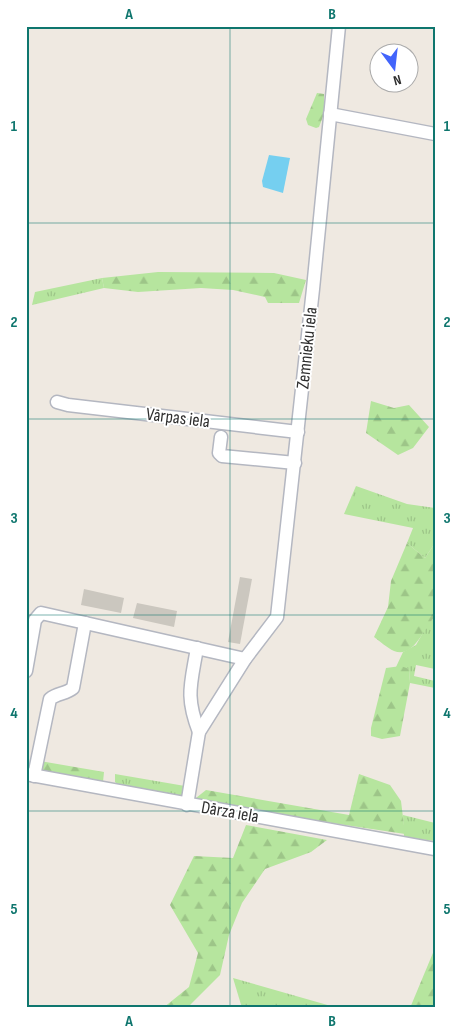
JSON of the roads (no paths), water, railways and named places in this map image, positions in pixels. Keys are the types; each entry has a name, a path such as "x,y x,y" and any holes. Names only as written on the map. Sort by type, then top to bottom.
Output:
{"street":[{"name":"Zemnieku iela","path":"199,732 245,659 277,617 295,463 339,26"},
{"path":"330,114 435,134"},
{"name":"Vārpas iela","path":"57,402 68,405 298,432"},
{"path":"221,437 219,453 222,456 295,463"},
{"path":"26,671 35,620 41,613 245,659"},
{"path":"30,775 50,699 55,695 68,692 75,682 85,623"},
{"path":"187,805 199,732 192,714 189,696 197,648"},
{"name":"Dārza iela","path":"30,775 435,849"}],"water":[{"path":"269,155 290,158 283,193 263,187 262,181"}]}
